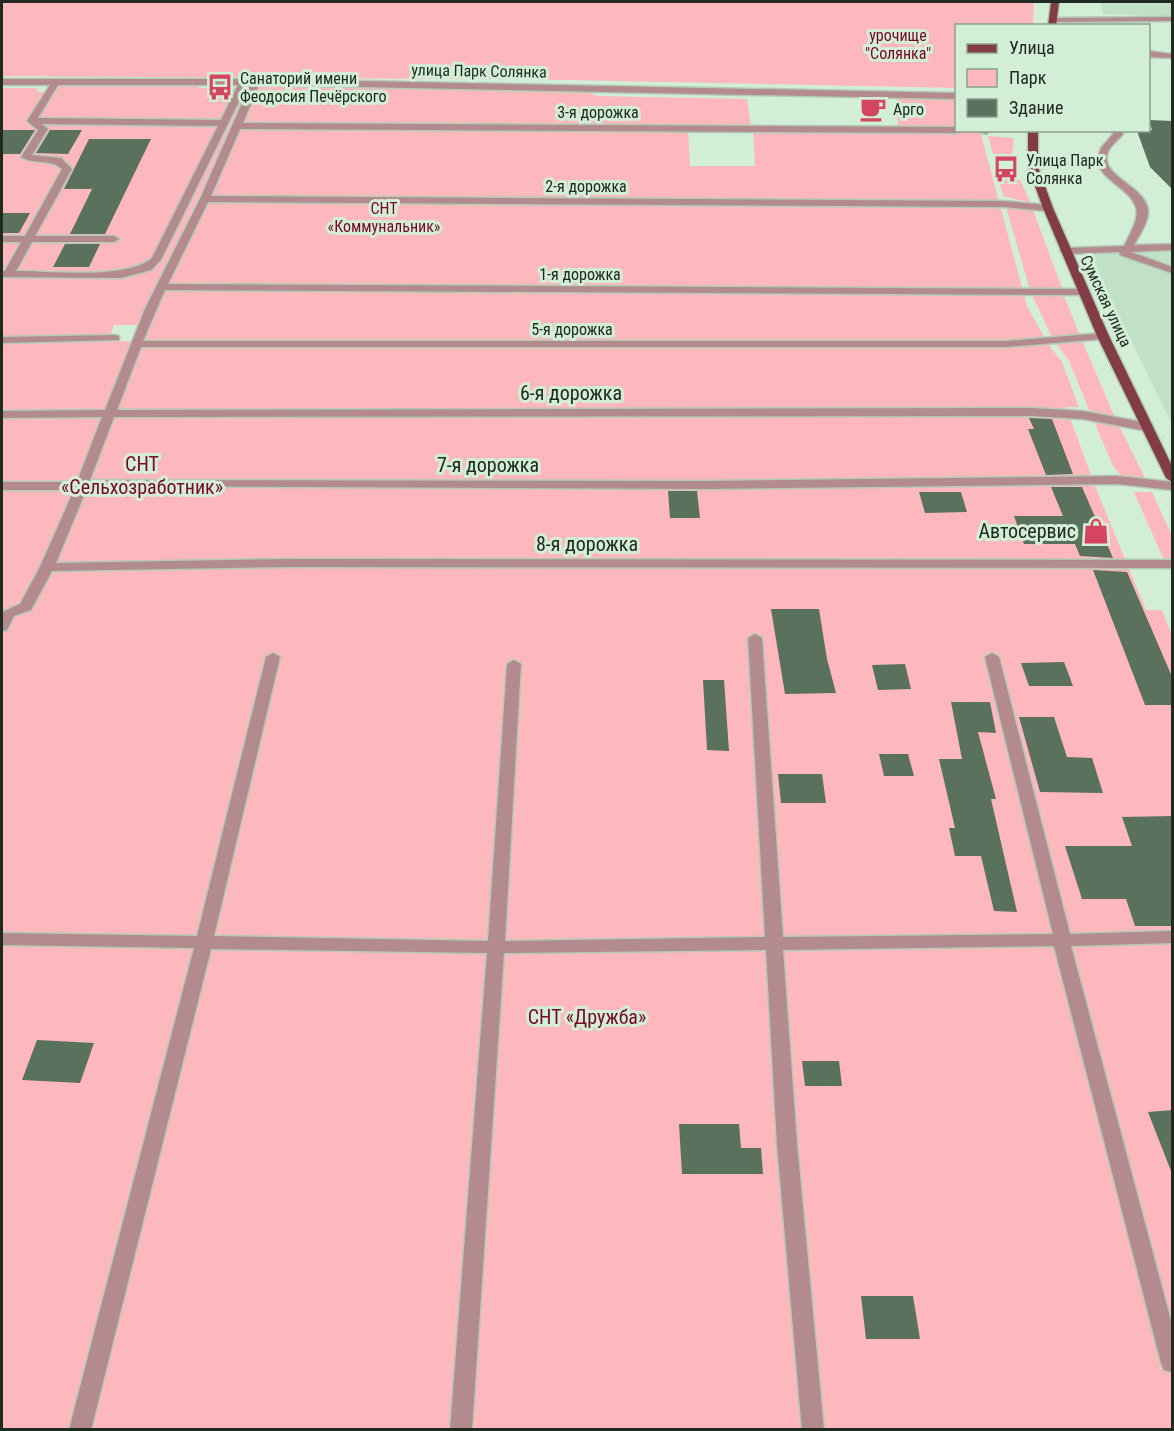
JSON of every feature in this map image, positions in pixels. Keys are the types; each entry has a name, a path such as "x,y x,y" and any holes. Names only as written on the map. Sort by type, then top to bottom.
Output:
{"main road":[{"path":"1052,20 1054,2"},
{"name":"Сумская улица","path":"1033,132 1033,167 1065,251 1147,427 1167,457 1173,478"}],"street":[{"path":"1052,20 1120,23 1173,19"},
{"path":"1150,54 1172,56"},
{"name":"улица Парк Солянка","path":"2,82 256,82 955,96"},
{"path":"5,274 121,275 147,268 156,260 243,82"},
{"path":"2,627 5,613 26,607 46,567 77,485 111,414 150,309 205,199 239,126 256,82"},
{"path":"32,121 55,83"},
{"path":"32,121 223,123"},
{"path":"5,274 28,239 67,169 58,160 26,157 43,129 32,121"},
{"name":"3-я дорожка","path":"239,126 955,130"},
{"path":"1118,132 1106,145 1102,163 1104,171 1140,199 1143,213 1121,250"},
{"path":"1033,167 1047,164 1102,163"},
{"name":"2-я дорожка","path":"205,199 1003,204 1048,208"},
{"path":"2,239 114,239"},
{"path":"1065,251 1173,247"},
{"path":"1121,250 1173,270"},
{"name":"1-я дорожка","path":"163,287 1083,292"},
{"name":"5-я дорожка","path":"137,344 1006,344 1103,336"},
{"path":"2,340 115,338"},
{"name":"6-я дорожка","path":"111,414 1032,412 1083,415 1147,427"},
{"path":"2,414 111,414"},
{"name":"7-я дорожка","path":"77,485 100,482 626,485 1122,480 1173,486"},
{"path":"2,486 77,485"},
{"name":"8-я дорожка","path":"46,567 290,563 1173,564"},
{"path":"755,638 786,1144 813,1430"},
{"path":"80,1430 204,943 273,657"},
{"path":"992,657 1061,940 1173,1363"},
{"path":"461,1430 513,664"},
{"path":"2,939 495,947 1173,937"}],"shaded area":[{"path":"1172,2 1172,16 1144,19 1135,15 1103,14 1102,6 1099,4"},
{"path":"1172,245 1172,424 1086,249"}],"green space":[{"name":"урочище \"Солянка\"","path":"2,2 1034,2 1033,24 955,24 955,88 568,80 2,76"},
{"path":"195,85 200,88 236,88 234,94 249,94 137,325 114,325 110,336 2,338 2,88 36,88 38,92 51,92 55,86"},
{"name":"СНТ «Дружба»","path":"256,86 591,93 597,96 747,99 751,127 688,127 690,166 755,166 753,131 898,127 896,98 955,99 955,132 980,132 1027,306 1048,344 1062,362 1079,407 1066,407 1095,486 1146,610 1162,610 1172,636 1172,1429 2,1429 2,344 141,341"},
{"path":"988,136 1014,138 1011,162 995,162"},
{"path":"1018,176 1031,203 1003,196 998,177"},
{"path":"1006,207 1033,210 1062,288 1058,291 1030,290"},
{"path":"1032,295 1064,296 1080,335 1053,339"},
{"path":"1075,341 1083,343 1114,415 1109,416 1089,410 1069,361 1056,343"},
{"path":"1093,419 1119,426 1145,478 1122,477 1113,466"},
{"path":"1134,492 1152,492 1172,536 1172,559 1163,558"}],"building":[{"path":"1150,120 1173,121 1173,190 1150,167 1137,132 1152,130"},
{"path":"2,130 35,130 20,154 2,154"},
{"path":"50,130 82,130 68,154 36,153"},
{"path":"89,139 151,139 105,234 70,234 92,189 64,189"},
{"path":"2,213 30,213 19,233 2,233"},
{"path":"65,244 100,244 89,267 53,267"},
{"path":"1029,418 1052,419 1073,474 1046,475 1028,429 1034,429"},
{"path":"1051,487 1082,487 1113,558 1080,556 1075,544 1024,544 1014,516 1063,516"},
{"path":"668,491 697,491 700,518 670,518"},
{"path":"919,492 961,492 967,512 925,513"},
{"path":"1093,570 1127,572 1173,679 1173,705 1145,705"},
{"path":"771,609 819,609 827,659 836,693 785,694"},
{"path":"1064,662 1073,686 1029,686 1021,663"},
{"path":"905,664 911,689 878,690 872,665"},
{"path":"703,680 724,680 729,751 707,750"},
{"path":"951,702 990,702 996,733 978,732 996,799 991,799 1017,912 994,911 981,856 955,856 949,828 955,828 939,759 962,759"},
{"path":"1019,717 1054,717 1067,757 1092,758 1103,793 1040,792"},
{"path":"879,754 908,754 914,776 884,776"},
{"path":"778,774 822,774 826,803 781,803"},
{"path":"1173,816 1173,926 1135,926 1126,899 1082,899 1065,846 1132,846 1122,817"},
{"path":"37,1040 94,1043 80,1083 22,1080"},
{"path":"802,1061 839,1061 842,1086 805,1086"},
{"path":"1173,1110 1173,1171 1171,1171 1148,1112"},
{"path":"679,1124 739,1124 741,1148 761,1148 763,1174 682,1174"},
{"path":"861,1296 913,1296 920,1339 866,1339"}],"place":[{"name":"Санаторий имени Феодосия Печёрского","path":"220,87"},
{"name":"Арго","path":"873,109"},
{"name":"Улица Парк Солянка","path":"1006,169"},
{"name":"Автосервис","path":"1096,531"}],"park label":[{"name":"СНТ «Коммунальник»","path":"384,217"},
{"name":"СНТ «Сельхозработник»","path":"142,476"}]}
